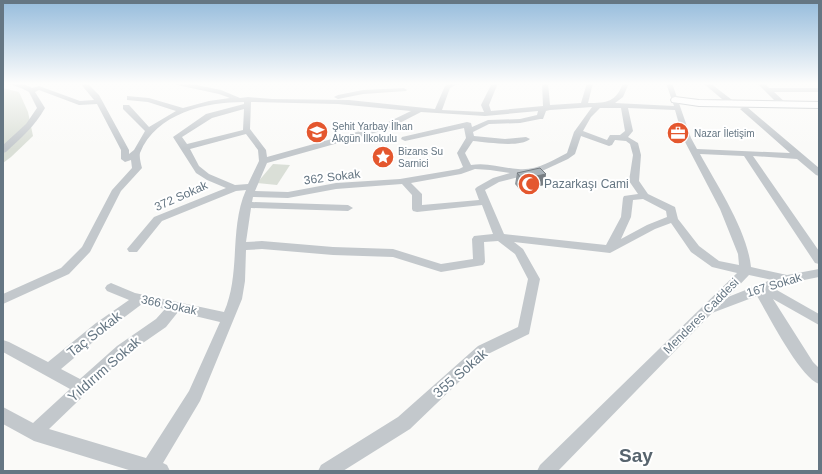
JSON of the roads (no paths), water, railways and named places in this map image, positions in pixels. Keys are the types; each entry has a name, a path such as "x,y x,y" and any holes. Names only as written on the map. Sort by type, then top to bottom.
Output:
{"main road":[{"path":"691,105 744,109 819,110"}],"street":[{"path":"3,150 28,128 41,108 40,105"},
{"path":"101,105 125,150 125,159 132,158 149,131 167,119 201,105"},
{"path":"165,105 184,111"},
{"path":"234,188 200,172 189,157 186,147 178,137 209,116 235,105"},
{"path":"3,415 34,433 152,470 195,396 227,318 236,300 239,281 241,246 249,196 263,161 262,150 246,129 245,105"},
{"path":"382,105 465,114 583,105"},
{"path":"438,112 440,105"},
{"path":"485,105 488,113"},
{"path":"469,131 488,122 520,121 540,117 545,109 545,105"},
{"name":"362 Sokak","path":"249,196 288,196 336,186 404,182 461,171 468,167 488,166 520,172 533,171 547,166 570,154 578,132 588,115 599,105"},
{"path":"600,105 653,109 671,105"},
{"name":"Menderes Caddesi","path":"546,471 746,271 742,247 725,209 687,138 676,105"},
{"path":"126,107 149,131"},
{"path":"622,138 629,130 624,107"},
{"path":"744,109 819,173"},
{"path":"263,161 385,127 419,110"},
{"path":"465,114 469,131 461,153 468,167"},
{"path":"406,139 453,127 505,142 526,139"},
{"path":"186,147 248,132"},
{"path":"578,132 609,143 613,137 628,139 634,143 637,155 634,181 644,196 670,209 673,219 695,249 716,264 787,279"},
{"path":"694,151 748,155 799,156"},
{"path":"3,300 65,271 86,249 117,190 137,168 135,154"},
{"path":"748,155 819,260"},
{"name":"355 Sokak","path":"327,471 404,423 483,350 524,330 534,279 519,252 500,237 480,189 496,180 526,172"},
{"path":"404,182 417,194 417,209 485,202"},
{"name":"372 Sokak","path":"133,249 158,219 234,188 249,196"},
{"path":"249,196 348,208"},
{"path":"610,248 626,218 628,198 644,196"},
{"path":"241,246 262,245 333,251 393,253 441,268 479,262 478,239 500,237 610,248 651,227 673,219"},
{"name":"167 Sokak","path":"708,309 787,279 819,273"},
{"name":"366 Sokak","path":"111,288 140,298 227,318"},
{"path":"761,288 819,320"},
{"path":"761,288 808,367 819,377"},
{"name":"Taç Sokak","path":"49,370 101,326 140,298"},
{"name":"Yıldırım Sokak","path":"34,433 122,350 161,323 175,306"},
{"path":"4,346 82,388"}],"place":[{"name":"Şehit Yarbay İlhan Akgün İlkokulu","path":"317,132"},
{"name":"Nazar İletişim","path":"678,133"},
{"name":"Bizans Su Sarnici","path":"383,157"},
{"name":"Pazarkaşı Cami","path":"529,184"}],"district":[{"name":"Say","path":"636,455"}]}
